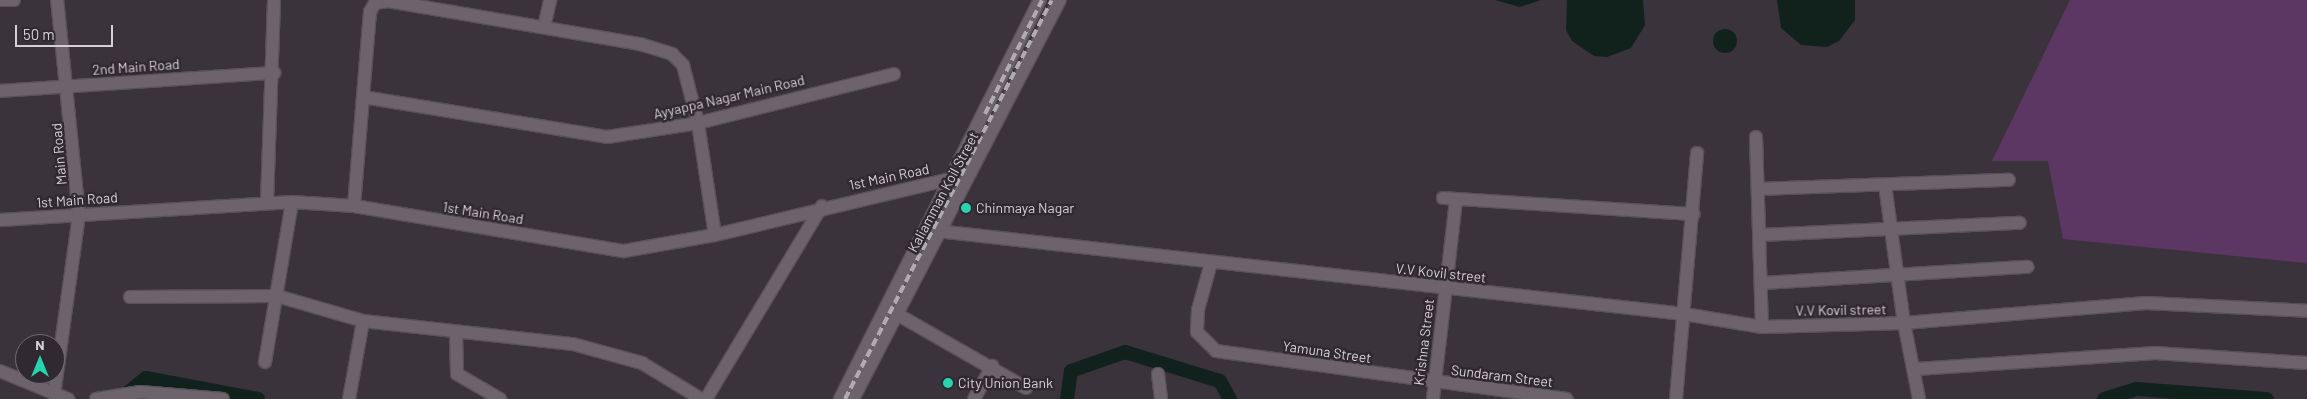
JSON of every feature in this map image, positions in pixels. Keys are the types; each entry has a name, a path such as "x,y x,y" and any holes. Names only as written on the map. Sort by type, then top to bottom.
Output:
{"street":[{"path":"0,0 14,0"},
{"name":"Main Road","path":"54,395 79,215 68,86 57,0"},
{"path":"267,202 274,74 274,0"},
{"path":"544,27 550,0"},
{"name":"Kaliamman Koil Street","path":"853,399 896,313 934,230 954,178 1040,0"},
{"name":"Kaliamman Koil Street","path":"840,399 1060,0"},
{"path":"354,206 370,12 375,3 544,27 672,54 683,66 698,123 715,235"},
{"name":"2nd Main Road","path":"0,91 274,74"},
{"name":"Ayyappa Nagar Main Road","path":"363,97 607,137 698,123 894,74"},
{"path":"1756,137 1763,283 1762,327"},
{"path":"1676,399 1697,153"},
{"name":"1st Main Road","path":"0,220 267,202 292,202 354,206 624,251 715,235 822,206 954,178"},
{"path":"1758,189 2010,180"},
{"path":"1885,185 1904,323 2146,303 2307,311"},
{"name":"Krishna Street","path":"1433,399 1445,288 1449,198 1693,214"},
{"path":"265,362 292,202"},
{"path":"706,399 822,206"},
{"path":"1761,235 2020,223"},
{"name":"V.V Kovil street","path":"934,230 1211,263 1684,314 1762,327 1904,323 1916,369 1919,399"},
{"name":"Yamuna Street","path":"1211,263 1198,310 1197,332 1216,351 1434,383"},
{"path":"1763,283 2028,267"},
{"path":"130,297 277,296 363,321 608,352 642,363 701,399"},
{"path":"896,313 992,366 1026,388"},
{"path":"349,399 363,321"},
{"path":"456,332 457,374 500,399"},
{"path":"1916,369 2155,353 2307,363"},
{"path":"974,399 992,366"},
{"path":"0,371 67,399"},
{"path":"1158,374 1161,399"},
{"name":"Sundaram Street","path":"1434,383 1567,399"},
{"path":"96,399 140,392 223,399"}],"shaded area":[{"path":"1495,0 1541,0 1520,7"},
{"path":"1567,0 1643,0 1645,25 1631,48 1607,57 1594,56 1572,41 1566,30"},
{"path":"1777,0 1855,0 1855,20 1839,41 1827,47 1801,45 1781,28"},
{"path":"2070,0 2307,0 2307,263 2063,239 2048,161 1992,161"},
{"path":"1725,29 1730,30 1736,36 1736,46 1730,52 1725,53 1720,52 1714,46 1713,41 1714,36 1720,30"}],"waterway":[{"path":"1067,399 1071,371 1125,352 1220,381 1230,399"},
{"path":"120,399 146,378 258,399"},
{"path":"2104,399 2137,389 2267,399"}],"railway":[{"path":"985,114 1042,0"},
{"path":"845,399 1052,0"}],"place":[{"name":"Chinmaya Nagar","path":"966,208"},
{"name":"City Union Bank","path":"948,383"}]}
